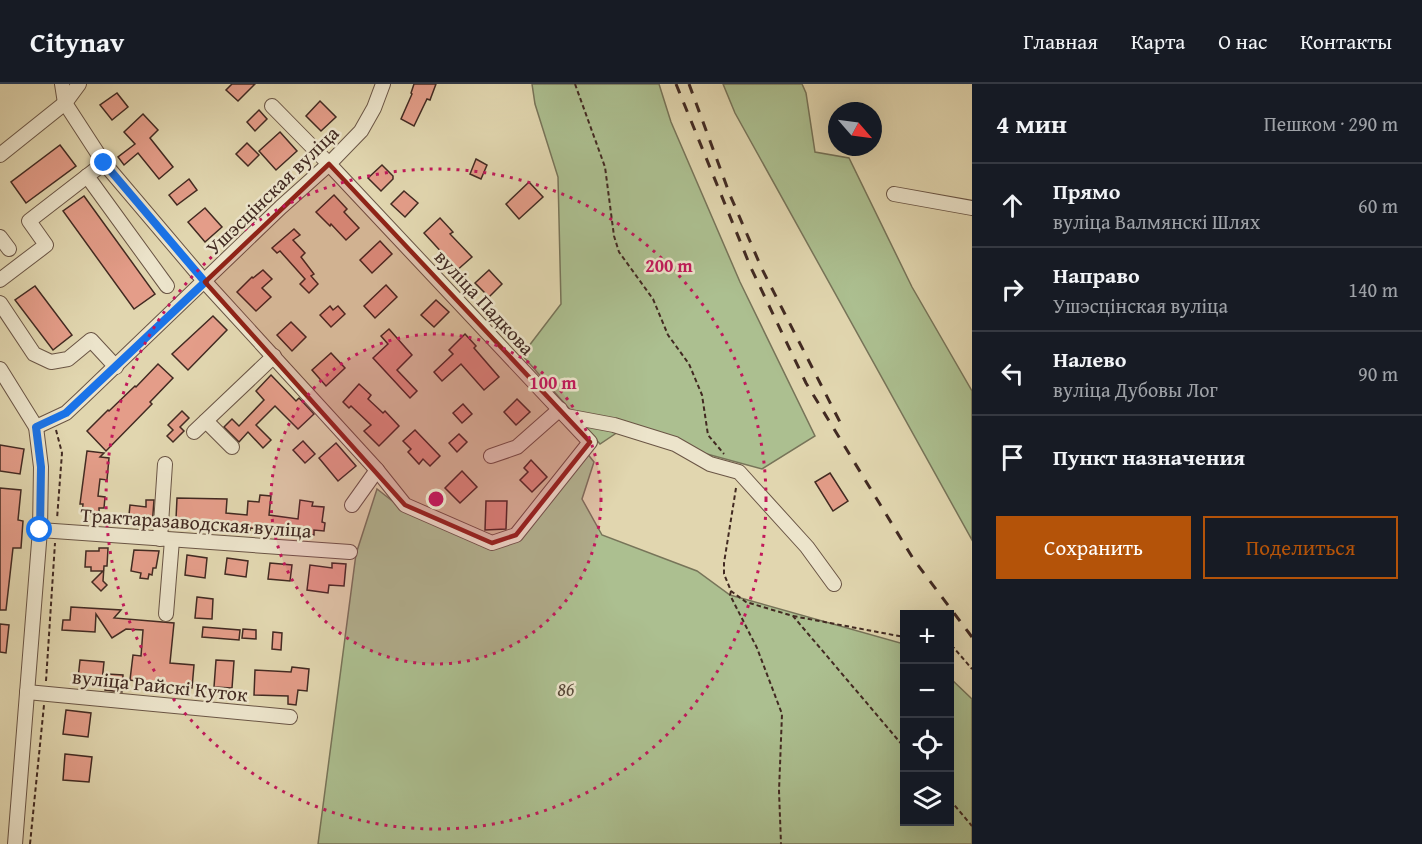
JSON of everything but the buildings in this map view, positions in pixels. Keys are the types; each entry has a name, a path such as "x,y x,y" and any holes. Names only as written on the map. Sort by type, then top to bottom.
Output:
{"street":[{"path":"62,84 65,103"},
{"path":"0,155 65,103 79,84"},
{"name":"Ушэсцінская вуліца","path":"36,427 66,413 329,164 364,126 374,108 382,84"},
{"name":"вуліца Падкова","path":"65,103 104,163 205,282 377,470 405,505 492,543 516,535 590,442 272,106"},
{"path":"0,280 45,245 29,221 104,163"},
{"path":"87,176 167,286"},
{"path":"894,195 972,208"},
{"path":"0,237 9,249"},
{"path":"0,303 34,354 51,362 68,359 91,340 116,367"},
{"path":"194,432 274,356"},
{"path":"0,369 36,427 41,467 40,530 15,844"},
{"path":"491,456 517,447 563,413 675,444 710,464 739,472 807,547 834,584"},
{"path":"206,421 232,447"},
{"path":"165,464 166,614"},
{"path":"352,506 377,470"},
{"name":"Трактаразаводская вуліца","path":"40,530 350,552"},
{"name":"вуліца Райскі Куток","path":"27,692 290,717"}],"path":[{"path":"575,84 605,167 614,236 619,252 653,299 668,335 689,364 702,395 708,435 739,472 724,574 731,591 730,595 757,648 782,714 779,791 781,844"},
{"path":"30,844 46,693 62,453 52,419"},
{"path":"731,591 746,602 793,616 900,636"},
{"path":"793,616 900,742"},
{"path":"954,648 972,669"},
{"path":"954,805 972,826"}],"highlighted area":[{"path":"329,164 590,442 516,535 492,543 405,505 205,282"}],"green space":[{"path":"532,84 659,84 671,122 740,282 815,436 762,469 618,432 600,444 522,355 561,304 558,177 535,104"},
{"path":"723,84 802,84 806,93 815,152 849,158 912,287 972,391 972,540 735,113"},
{"name":"86","path":"586,452 594,462 582,499 602,535 697,571 730,595 900,643 900,826 954,826 954,682 972,699 972,844 318,844 356,554 377,489 404,510 489,549 518,540"}],"railway":[{"path":"676,84 751,268 806,383 914,560 972,637"},
{"path":"689,84 730,195 762,269 844,430"}],"route":[{"path":"40,530 41,467 36,427 66,413 205,282 104,163"}]}
